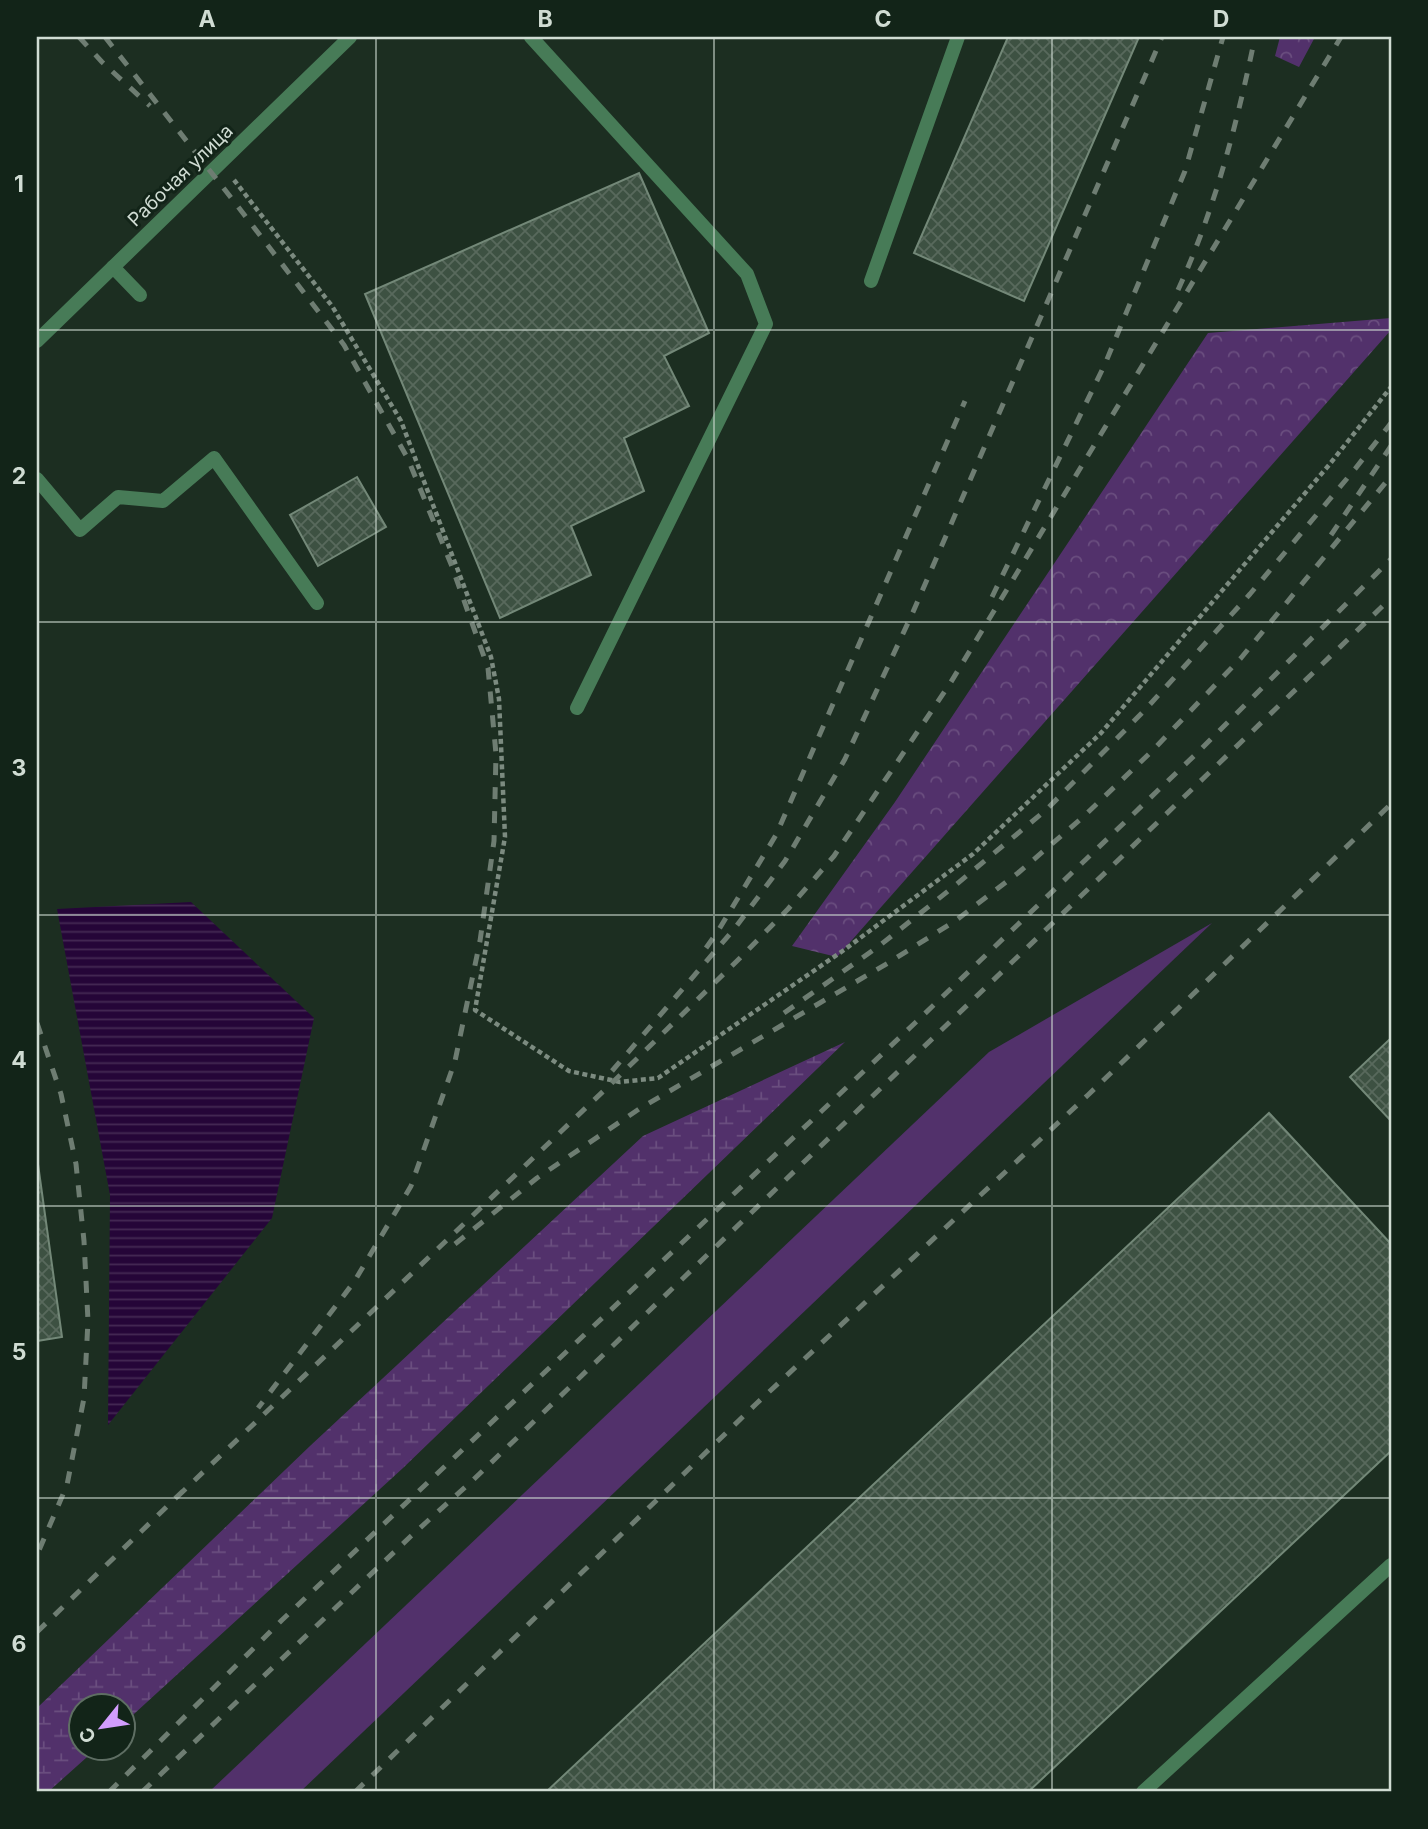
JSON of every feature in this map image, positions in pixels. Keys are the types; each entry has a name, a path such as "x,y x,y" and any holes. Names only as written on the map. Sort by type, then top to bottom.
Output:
{"street":[{"name":"Рабочая улица","path":"37,341 350,37"},
{"path":"531,37 747,274 766,324 577,708"},
{"path":"871,281 958,37"},
{"path":"113,267 140,295"},
{"path":"37,479 80,530 118,497 163,501 214,458 317,603"},
{"path":"1143,1792 1391,1565"}],"path":[{"path":"220,162 332,306 401,421 491,657 499,699 505,837 475,1010 569,1071 614,1081 659,1078 844,950 973,854 1101,733 1329,465 1391,387"}],"green space":[{"path":"1280,37 1315,37 1299,67 1275,56"},
{"path":"1391,318 1391,330 837,957 792,946 895,802 1208,333"},
{"path":"1212,923 300,1792 209,1792 989,1052"},
{"path":"845,1042 403,1468 136,1712 136,1692 66,1692 66,1762 81,1762 48,1792 37,1792 37,1708 310,1446 643,1136"}],"shaded area":[{"path":"191,902 314,1018 272,1218 108,1425 110,1195 57,909"}],"building":[{"path":"1008,37 1139,37 1024,301 914,253"},
{"path":"639,173 709,333 664,356 689,406 624,438 644,491 571,526 591,575 500,618 365,294"},
{"path":"357,477 386,527 318,566 290,515"},
{"path":"1391,1038 1391,1121 1350,1077"},
{"path":"1269,1113 1391,1244 1391,1451 1028,1792 546,1792"},
{"path":"37,1157 62,1337 37,1341"}],"railway":[{"path":"79,37 150,106"},
{"path":"105,37 344,345 408,459 451,564 488,668 496,754 494,841 480,941 455,1061 411,1186 354,1282 258,1408"},
{"path":"612,1071 735,928 785,861 845,759 913,612 1162,37"},
{"path":"992,597 1105,364 1185,171 1223,37"},
{"path":"1178,290 1203,229 1224,166 1255,37"},
{"path":"177,1497 614,1081 788,909 834,856 951,682 1341,37"},
{"path":"706,948 776,835 965,401"},
{"path":"784,1013 879,946 1046,810 1144,711 1250,594 1391,423"},
{"path":"1331,535 1391,446"},
{"path":"455,1244 537,1178 639,1109 888,963 955,921 1018,873 1082,818 1152,751 1241,658 1391,476"},
{"path":"109,1792 282,1620 1196,754 1391,559"},
{"path":"142,1792 472,1481 1391,598"},
{"path":"355,1792 756,1404 1088,1095 1391,804"},
{"path":"37,1023 61,1094 76,1164 84,1241 88,1321 84,1398 67,1485 37,1555"},
{"path":"37,1632 183,1491"}]}
